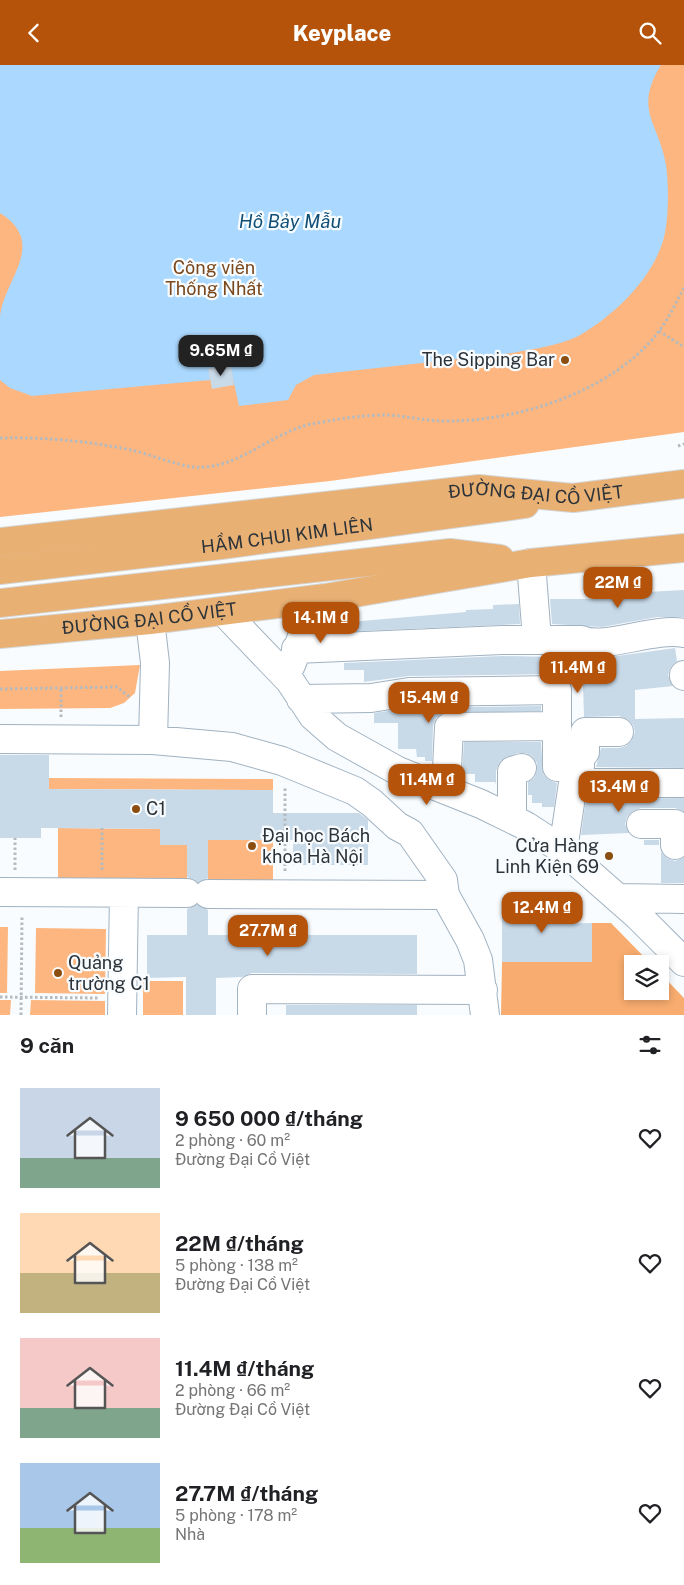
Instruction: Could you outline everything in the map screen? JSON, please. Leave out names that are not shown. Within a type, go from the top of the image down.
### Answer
[{"type":"main road","name":"ĐƯỜNG ĐẠI CỒ VIỆT","points":[[0,541],[478,489],[573,498],[684,484]]},
{"type":"main road","name":"HẦM CHUI KIM LIÊN","points":[[0,570],[221,545],[573,498]]},
{"type":"main road","name":"ĐƯỜNG ĐẠI CỒ VIỆT","points":[[0,634],[223,611],[325,598],[531,563],[684,548]]},
{"type":"main road","name":"HẦM CHUI KIM LIÊN","points":[[0,603],[450,553],[531,563]]},
{"type":"street","points":[[531,563],[535,591],[537,639]]},
{"type":"street","points":[[296,690],[290,667],[309,619],[325,598]]},
{"type":"street","points":[[223,611],[296,690],[313,716],[337,737],[398,771],[512,819],[563,850],[618,898],[684,962]]},
{"type":"street","points":[[150,620],[155,663],[153,728]]},
{"type":"street","points":[[296,649],[537,639],[581,640],[592,643],[652,633],[684,633]]},
{"type":"street","points":[[296,690],[371,698],[409,692],[557,690],[557,767],[574,775],[642,783],[681,783]]},
{"type":"street","points":[[446,791],[450,691]]},
{"type":"street","points":[[449,727],[557,726]]},
{"type":"street","points":[[0,739],[61,739],[153,728],[286,762],[355,791],[372,803],[397,826],[400,840],[433,888],[445,895],[470,940],[478,960],[484,1002],[252,989],[252,1015]]},
{"type":"street","points":[[563,850],[574,775],[580,767],[580,752],[586,752],[585,732],[619,732]]},
{"type":"street","points":[[512,819],[512,771],[522,769]]},
{"type":"street","points":[[642,783],[641,831],[675,823],[675,845]]},
{"type":"street","points":[[11,892],[445,895]]},
{"type":"street","points":[[113,893],[123,1006]]},
{"type":"street","points":[[618,898],[684,899]]},
{"type":"path","points":[[0,438],[96,442],[193,467],[216,465],[242,457],[300,426],[334,419],[387,415],[449,421],[482,419],[556,401],[587,388],[613,373],[659,331],[684,289]]},
{"type":"path","points":[[659,331],[684,347]]},
{"type":"path","points":[[678,446],[684,444]]},
{"type":"path","points":[[0,689],[117,687],[153,728]]},
{"type":"path","points":[[61,688],[61,739]]},
{"type":"path","points":[[285,894],[286,762]]},
{"type":"path","points":[[102,828],[113,893]]},
{"type":"path","points":[[14,867],[15,838]]},
{"type":"path","points":[[11,892],[21,1015]]},
{"type":"path","points":[[0,997],[21,997],[123,1006]]},
{"type":"green space","name":"Hồ Bảy Mẫu","points":[[0,65],[684,65],[684,432],[330,481],[0,517]]},
{"type":"green space","points":[[140,665],[135,693],[124,703],[110,708],[0,709],[0,671]]},
{"type":"green space","points":[[49,778],[273,779],[273,790],[49,789]]},
{"type":"green space","points":[[58,828],[160,829],[160,845],[187,845],[187,879],[58,878]]},
{"type":"green space","points":[[208,840],[273,840],[273,880],[208,880]]},
{"type":"green space","points":[[0,927],[8,927],[7,993],[0,993]]},
{"type":"green space","points":[[36,928],[106,929],[105,994],[35,993]]},
{"type":"green space","points":[[143,981],[183,981],[183,1015],[143,1015]]},
{"type":"green space","points":[[0,1000],[11,1000],[10,1015],[0,1015]]},
{"type":"green space","points":[[31,1000],[105,1001],[105,1015],[30,1015]]},
{"type":"shaded area","points":[[592,923],[611,923],[642,955],[624,955],[624,1000],[669,1000],[669,982],[684,998],[684,1015],[501,1015],[502,962],[591,962]]},
{"type":"water","name":"Hồ Bảy Mẫu","points":[[0,65],[661,65],[653,80],[648,105],[650,116],[663,150],[667,173],[667,214],[663,241],[650,269],[641,282],[607,317],[575,338],[548,346],[512,353],[314,375],[296,385],[288,400],[239,406],[230,365],[209,369],[210,380],[32,396],[10,388],[0,380],[0,317],[3,303],[20,263],[22,250],[21,237],[14,225],[0,213]]},
{"type":"building","points":[[231,365],[234,385],[212,389],[208,369]]},
{"type":"building","points":[[684,590],[684,617],[657,617],[602,627],[552,624],[550,599],[629,599],[628,593]]},
{"type":"building","points":[[519,604],[520,624],[338,632],[338,623],[466,612],[466,610],[493,609],[493,605]]},
{"type":"building","points":[[675,648],[677,661],[671,667],[668,675],[673,686],[635,690],[635,719],[684,718],[684,768],[596,767],[601,748],[619,748],[626,746],[632,740],[635,732],[633,725],[627,719],[619,716],[584,717],[583,684],[571,684],[564,676],[557,674],[409,676],[364,682],[364,670],[344,670],[344,663],[502,656],[603,658]]},
{"type":"building","points":[[541,706],[541,711],[442,713],[436,718],[433,726],[432,761],[425,761],[425,757],[417,757],[416,749],[398,749],[398,723],[374,723],[374,713],[410,708]]},
{"type":"building","points":[[464,742],[541,742],[543,774],[549,780],[557,783],[554,807],[542,807],[542,803],[532,803],[532,795],[528,795],[528,782],[534,778],[537,771],[537,763],[532,756],[526,753],[518,753],[500,761],[496,771],[496,784],[495,782],[475,782],[475,774],[462,774]]},
{"type":"building","name":"C1","points":[[0,755],[49,755],[49,789],[273,790],[273,813],[359,813],[368,820],[368,865],[293,865],[293,840],[208,840],[208,878],[198,883],[187,877],[187,845],[160,845],[160,829],[41,828],[41,838],[0,838]]},
{"type":"building","points":[[684,798],[684,812],[675,808],[641,808],[633,811],[627,817],[625,824],[629,833],[581,835],[586,799]]},
{"type":"building","points":[[644,840],[659,840],[659,845],[644,845]]},
{"type":"building","points":[[661,852],[667,858],[675,861],[684,857],[684,883],[661,883]]},
{"type":"building","points":[[502,898],[551,898],[551,924],[592,923],[592,962],[502,962]]},
{"type":"building","points":[[197,904],[208,910],[208,935],[417,935],[417,974],[252,973],[242,977],[216,978],[216,1015],[186,1015],[186,977],[147,978],[147,935],[187,935],[187,909]]},
{"type":"building","points":[[286,1005],[417,1005],[417,1015],[286,1015]]},
{"type":"place","name":"The Sipping Bar","points":[[565,360]]},
{"type":"place","name":"C1","points":[[136,809]]},
{"type":"place","name":"Đại học Bách khoa Hà Nội","points":[[252,846]]},
{"type":"place","name":"Cửa Hàng Linh Kiện 69","points":[[609,856]]},
{"type":"place","name":"Quảng trường C1","points":[[58,973]]},
{"type":"park label","name":"Công viên Thống Nhất","points":[[214,278]]}]
